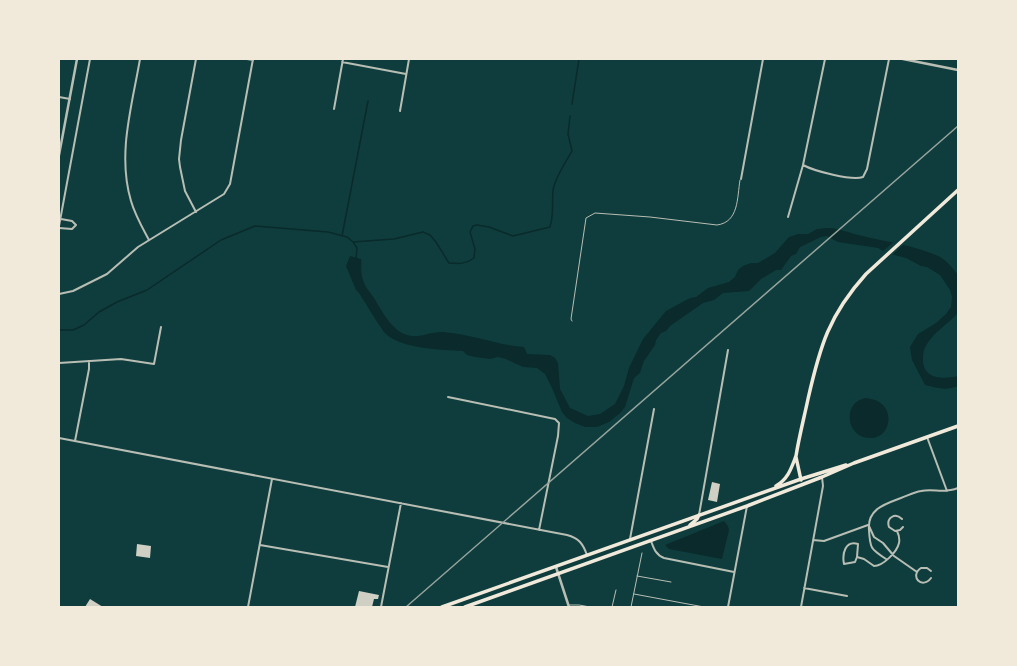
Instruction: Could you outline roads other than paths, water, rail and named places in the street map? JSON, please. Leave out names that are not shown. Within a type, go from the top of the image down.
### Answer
[{"type":"main road","points":[[770,490],[784,481],[796,456],[815,368],[827,332],[840,307],[854,288],[882,258],[958,190]]},
{"type":"main road","points":[[465,607],[747,506],[852,464],[958,426]]},
{"type":"main road","points":[[796,456],[802,485]]},
{"type":"main road","points":[[443,607],[801,479],[840,466],[852,464]]},
{"type":"main road","points":[[687,527],[696,520],[699,515]]},
{"type":"street","points":[[59,155],[77,59]]},
{"type":"street","points":[[61,218],[72,221],[76,225],[72,229],[59,227],[90,59]]},
{"type":"street","points":[[140,59],[126,140],[125,169],[127,186],[133,209],[148,240]]},
{"type":"street","points":[[196,59],[181,140],[179,159],[185,191],[196,212]]},
{"type":"street","points":[[59,294],[73,291],[107,274],[132,251],[148,240],[224,194],[228,189],[253,60],[247,59]]},
{"type":"street","points":[[400,111],[409,59]]},
{"type":"street","points":[[741,179],[763,59]]},
{"type":"street","points":[[788,217],[803,165],[825,59]]},
{"type":"street","points":[[803,165],[811,169],[837,175],[858,179],[863,177],[867,169],[888,59]]},
{"type":"street","points":[[903,59],[958,70]]},
{"type":"street","points":[[334,109],[343,60],[406,74]]},
{"type":"street","points":[[59,97],[70,99]]},
{"type":"street","points":[[59,364],[121,359],[154,364],[161,327]]},
{"type":"street","points":[[699,515],[728,350]]},
{"type":"street","points":[[75,441],[89,369],[89,361]]},
{"type":"street","points":[[448,398],[550,418],[559,423],[558,436],[539,530]]},
{"type":"street","points":[[630,539],[654,410]]},
{"type":"street","points":[[927,437],[947,491]]},
{"type":"street","points":[[59,438],[573,537],[583,544],[587,555]]},
{"type":"street","points":[[801,607],[823,486],[822,477]]},
{"type":"street","points":[[248,607],[272,478]]},
{"type":"street","points":[[886,559],[873,550],[870,545],[868,525],[871,515],[875,510],[882,505],[921,490],[947,491],[958,488]]},
{"type":"street","points":[[382,607],[401,503]]},
{"type":"street","points":[[728,607],[747,506]]},
{"type":"street","points":[[857,557],[864,559],[874,566],[881,565],[897,548],[900,537],[897,531],[889,527],[889,520],[895,516],[902,519]]},
{"type":"street","points":[[813,540],[824,541],[868,525]]},
{"type":"street","points":[[868,525],[874,537],[883,543],[900,561],[917,572]]},
{"type":"street","points":[[897,531],[902,527]]},
{"type":"street","points":[[650,540],[655,551],[659,556],[664,558],[734,572]]},
{"type":"street","points":[[848,544],[858,544],[857,557],[854,562],[844,564],[846,547],[848,544]]},
{"type":"street","points":[[260,545],[388,568]]},
{"type":"street","points":[[556,567],[569,606]]},
{"type":"street","points":[[931,571],[924,567],[919,569],[917,572],[917,578],[920,582],[926,583],[931,578]]},
{"type":"street","points":[[804,588],[847,596]]},
{"type":"lane","points":[[572,321],[571,319],[586,218],[595,213],[650,217],[717,225],[724,224],[730,220],[734,214],[741,179]]},
{"type":"lane","points":[[632,607],[642,554]]},
{"type":"lane","points":[[637,576],[671,582]]},
{"type":"lane","points":[[612,607],[616,590]]},
{"type":"lane","points":[[634,594],[704,607]]},
{"type":"lane","points":[[569,606],[580,605],[590,607]]},
{"type":"water","points":[[828,228],[901,244],[929,253],[946,261],[954,270],[958,275],[958,313],[930,340],[924,350],[923,362],[927,372],[936,377],[947,378],[958,376],[958,386],[945,389],[925,385],[912,360],[910,347],[918,334],[936,323],[951,307],[952,297],[950,290],[940,275],[927,267],[921,266],[906,258],[887,253],[878,248],[838,242],[827,236],[821,237],[800,247],[796,254],[791,256],[781,270],[776,270],[761,279],[749,291],[723,293],[714,300],[703,303],[670,326],[666,331],[661,333],[644,361],[640,373],[634,378],[625,407],[609,422],[597,427],[585,427],[567,418],[562,412],[545,374],[537,368],[523,367],[498,357],[490,359],[467,355],[463,351],[421,348],[391,338],[377,323],[356,290],[346,266],[350,256],[361,259],[362,274],[365,285],[388,320],[402,333],[416,336],[438,332],[453,333],[524,347],[527,354],[550,355],[555,358],[558,363],[560,389],[570,408],[588,416],[600,414],[615,404],[624,386],[629,368],[643,339],[666,311],[690,298],[696,297],[708,288],[729,282],[735,277],[738,270],[743,266],[751,263],[758,263],[775,253],[789,237],[798,234],[808,234],[817,229]]},
{"type":"water","points":[[866,398],[883,405],[887,412],[887,426],[884,432],[879,436],[872,438],[863,437],[857,433],[852,427],[850,420],[850,413],[853,406],[858,401]]},
{"type":"water","points":[[724,521],[729,530],[722,559],[669,549],[665,545]]},
{"type":"waterway","points":[[572,104],[579,59]]},
{"type":"waterway","points":[[342,236],[368,101]]},
{"type":"waterway","points":[[353,242],[394,239],[423,232],[430,235],[436,242],[449,263],[459,263],[474,258],[475,249],[470,232],[473,226],[477,225],[489,227],[513,236],[550,227],[554,185],[572,151],[568,134],[570,116]]},
{"type":"waterway","points":[[59,330],[73,330],[84,325],[99,312],[117,302],[147,290],[221,240],[255,226],[328,232],[347,237],[357,248],[356,259]]},
{"type":"railway","points":[[406,607],[958,126]]}]
